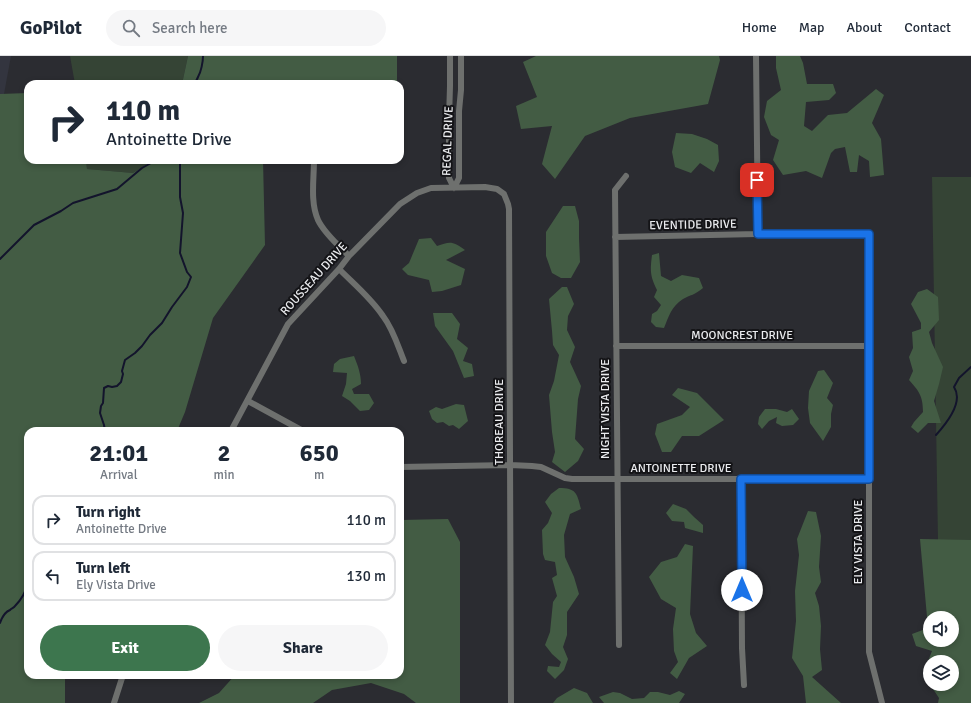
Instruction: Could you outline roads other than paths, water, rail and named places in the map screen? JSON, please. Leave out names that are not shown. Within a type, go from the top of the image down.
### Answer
[{"type":"street","name":"REGAL DRIVE","points":[[450,56],[449,178],[454,188]]},
{"type":"street","name":"REGAL DRIVE","points":[[454,188],[459,178],[461,56]]},
{"type":"street","points":[[756,56],[758,234]]},
{"type":"street","points":[[450,63],[461,63]]},
{"type":"street","points":[[314,164],[314,204],[318,220],[330,236],[349,256]]},
{"type":"street","name":"NIGHT VISTA DRIVE","points":[[619,645],[615,190],[626,176]]},
{"type":"street","name":"THOREAU DRIVE","points":[[454,188],[485,187],[497,189],[504,194],[508,204],[511,703]]},
{"type":"street","name":"ROUSSEAU DRIVE","points":[[233,427],[288,324],[339,269],[349,256],[400,204],[417,193],[431,188],[454,188]]},
{"type":"street","name":"EVENTIDE DRIVE","points":[[615,237],[758,234],[869,234]]},
{"type":"street","name":"ELY VISTA DRIVE","points":[[869,234],[869,652],[882,703]]},
{"type":"street","points":[[339,269],[373,303],[384,317],[404,361]]},
{"type":"street","name":"MOONCREST DRIVE","points":[[616,346],[869,346]]},
{"type":"street","points":[[248,401],[296,427]]},
{"type":"street","name":"ANTOINETTE DRIVE","points":[[404,468],[510,465],[532,466],[541,467],[565,478],[572,479],[869,479]]},
{"type":"street","points":[[741,479],[742,648],[744,685]]},
{"type":"street","points":[[114,703],[122,679]]},
{"type":"waterway","points":[[196,80],[202,67],[203,56]]},
{"type":"waterway","points":[[0,259],[34,225],[73,203],[117,189],[142,168],[149,164]]},
{"type":"waterway","points":[[104,427],[100,413],[103,403],[104,388],[108,386],[117,386],[121,382],[125,360],[135,353],[162,323],[187,287],[191,277],[187,272],[180,253],[183,213],[180,197],[180,164]]},
{"type":"waterway","points":[[936,435],[949,419],[955,406],[957,393],[954,387],[959,378],[971,367]]},
{"type":"waterway","points":[[0,623],[5,613],[14,607],[24,594]]}]
